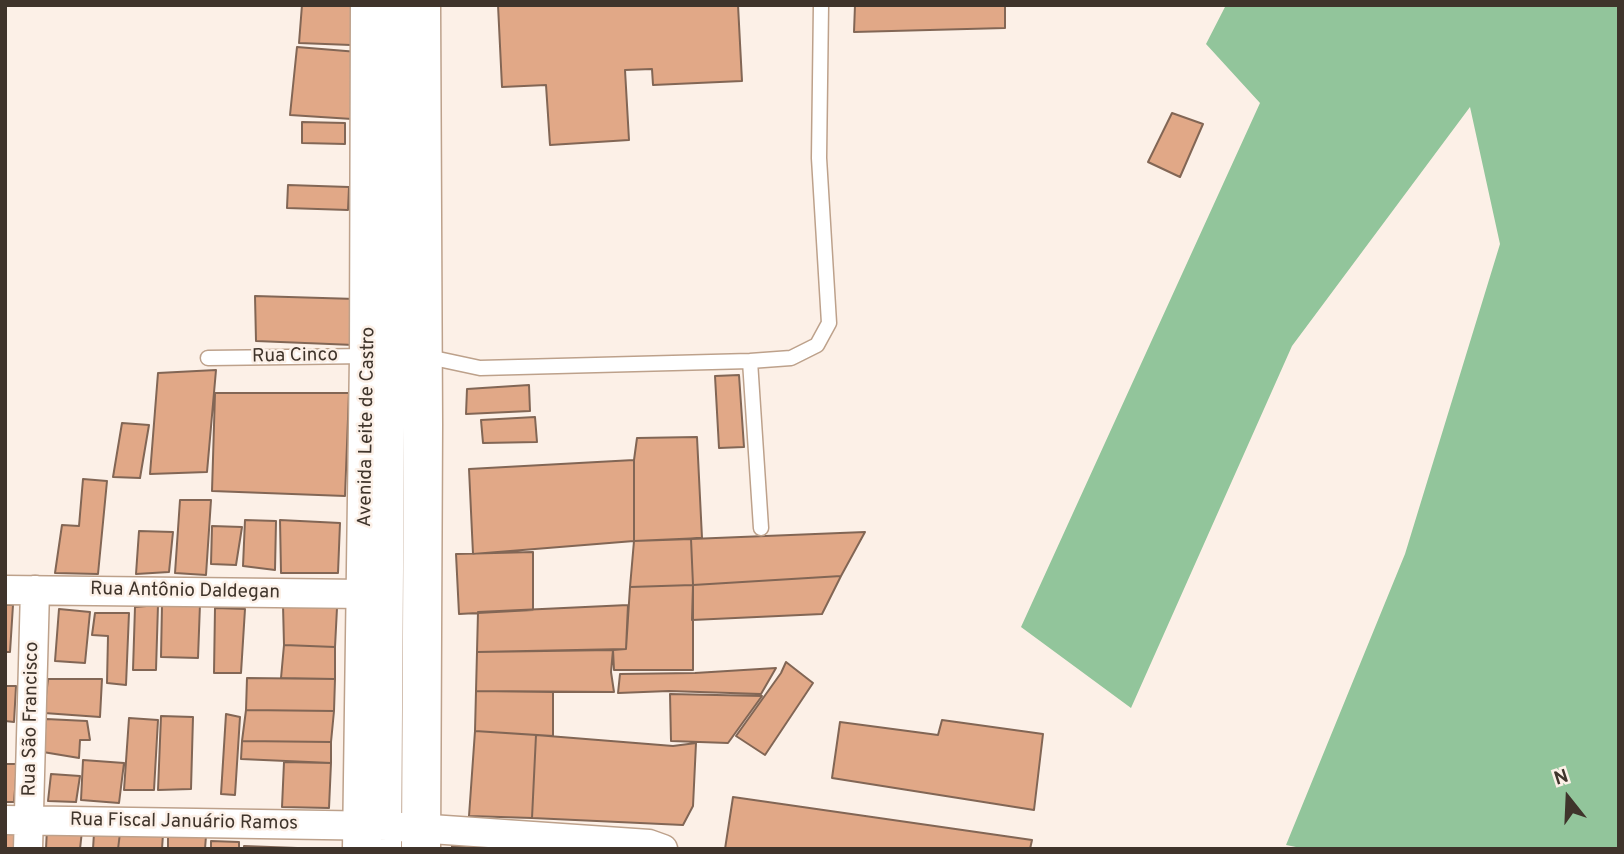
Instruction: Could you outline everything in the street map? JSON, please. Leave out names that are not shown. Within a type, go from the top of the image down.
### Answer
[{"type":"highway","name":"Avenida Leite de Castro","points":[[370,5],[399,356],[365,594],[390,838]]},
{"type":"highway","name":"Avenida Leite de Castro","points":[[390,838],[399,356],[421,5]]},
{"type":"street","points":[[393,5],[399,356]]},
{"type":"street","name":"Rua Antônio Daldegan","points":[[5,590],[365,594]]},
{"type":"street","name":"Rua São Francisco","points":[[28,849],[17,820],[35,590]]},
{"type":"street","name":"Rua Fiscal Januário Ramos","points":[[17,820],[390,838],[649,844],[663,849]]},
{"type":"lane","name":"Rua Cinco","points":[[208,358],[399,356],[480,368],[750,361],[791,358],[817,345],[829,323],[819,158],[821,5]]},
{"type":"lane","points":[[750,361],[761,528]]},
{"type":"green space","points":[[1226,5],[1619,5],[1619,849],[1306,849],[1286,845],[1405,554],[1500,244],[1470,107],[1292,346],[1131,708],[1021,627],[1260,103],[1206,44]]},
{"type":"building","points":[[302,5],[354,5],[351,45],[299,43]]},
{"type":"building","points":[[498,5],[738,5],[742,81],[653,85],[652,69],[625,70],[629,140],[550,145],[546,85],[502,87]]},
{"type":"building","points":[[855,5],[1005,5],[1005,28],[854,32]]},
{"type":"building","points":[[297,47],[358,52],[352,119],[290,115]]},
{"type":"building","points":[[1172,113],[1203,124],[1180,177],[1148,162]]},
{"type":"building","points":[[302,122],[345,123],[345,144],[302,143]]},
{"type":"building","points":[[288,185],[349,187],[348,210],[287,208]]},
{"type":"building","points":[[255,296],[356,299],[354,345],[256,341]]},
{"type":"building","points":[[216,370],[207,472],[150,474],[158,373]]},
{"type":"building","points":[[739,375],[744,447],[719,448],[715,376]]},
{"type":"building","points":[[529,385],[530,411],[466,414],[467,389]]},
{"type":"building","points":[[215,393],[349,393],[345,496],[212,491]]},
{"type":"building","points":[[535,417],[537,442],[483,443],[481,420]]},
{"type":"building","points":[[122,423],[149,425],[140,478],[113,477]]},
{"type":"building","points":[[697,437],[702,538],[634,541],[634,460],[637,438]]},
{"type":"building","points":[[634,460],[634,541],[473,554],[469,469]]},
{"type":"building","points":[[83,479],[107,481],[98,574],[55,573],[62,525],[79,526]]},
{"type":"building","points":[[180,500],[211,500],[206,575],[175,573]]},
{"type":"building","points":[[245,520],[276,521],[275,570],[243,566]]},
{"type":"building","points":[[280,520],[340,523],[338,573],[281,573]]},
{"type":"building","points":[[212,526],[242,527],[236,565],[211,564]]},
{"type":"building","points":[[139,531],[173,532],[169,572],[136,574]]},
{"type":"building","points":[[865,532],[841,576],[693,585],[691,539]]},
{"type":"building","points":[[691,539],[693,585],[630,587],[634,541]]},
{"type":"building","points":[[533,552],[533,610],[459,614],[456,554]]},
{"type":"building","points":[[841,576],[822,614],[692,620],[693,585]]},
{"type":"building","points":[[693,585],[693,670],[614,670],[613,650],[626,649],[630,587]]},
{"type":"building","points":[[200,604],[198,658],[161,657],[162,605]]},
{"type":"building","points":[[5,605],[13,605],[10,652],[5,652]]},
{"type":"building","points":[[158,605],[156,670],[133,670],[135,607]]},
{"type":"building","points":[[283,605],[337,608],[335,647],[284,645]]},
{"type":"building","points":[[628,605],[626,649],[477,652],[478,612]]},
{"type":"building","points":[[215,608],[245,609],[241,673],[214,673]]},
{"type":"building","points":[[59,609],[90,612],[85,663],[55,661]]},
{"type":"building","points":[[95,613],[129,613],[126,685],[107,683],[108,636],[92,635]]},
{"type":"building","points":[[284,645],[335,647],[335,679],[281,678]]},
{"type":"building","points":[[613,650],[611,672],[614,692],[476,691],[477,652]]},
{"type":"building","points":[[786,662],[813,683],[765,755],[736,736]]},
{"type":"building","points":[[776,668],[761,694],[669,691],[618,693],[620,674]]},
{"type":"building","points":[[247,678],[335,679],[334,711],[246,710]]},
{"type":"building","points":[[48,679],[102,679],[100,717],[44,713]]},
{"type":"building","points":[[5,686],[16,686],[14,722],[5,721]]},
{"type":"building","points":[[476,691],[553,692],[553,736],[475,731]]},
{"type":"building","points":[[670,694],[762,696],[728,743],[671,741]]},
{"type":"building","points":[[246,710],[334,711],[331,742],[242,741]]},
{"type":"building","points":[[226,714],[240,717],[235,795],[221,794]]},
{"type":"building","points":[[161,716],[193,717],[191,789],[158,790]]},
{"type":"building","points":[[129,718],[158,720],[154,790],[124,790]]},
{"type":"building","points":[[46,719],[87,721],[90,740],[80,740],[79,758],[43,752]]},
{"type":"building","points":[[942,720],[1043,734],[1034,810],[832,778],[840,722],[938,735]]},
{"type":"building","points":[[475,731],[536,735],[532,818],[469,816]]},
{"type":"building","points":[[536,735],[673,746],[696,743],[693,806],[683,825],[532,818]]},
{"type":"building","points":[[242,741],[331,742],[331,763],[241,759]]},
{"type":"building","points":[[83,760],[124,763],[119,803],[81,800]]},
{"type":"building","points":[[284,762],[331,763],[329,808],[282,807]]},
{"type":"building","points":[[5,764],[17,764],[14,802],[5,802]]},
{"type":"building","points":[[51,774],[80,776],[76,802],[48,801]]},
{"type":"building","points":[[733,797],[1032,840],[1030,849],[725,849]]},
{"type":"building","points":[[47,828],[82,831],[80,849],[46,849]]},
{"type":"building","points":[[5,833],[18,833],[17,849],[5,849]]},
{"type":"building","points":[[94,833],[120,833],[118,849],[93,849]]},
{"type":"building","points":[[120,833],[163,834],[162,849],[118,849]]},
{"type":"building","points":[[168,835],[206,836],[205,849],[168,849]]},
{"type":"building","points":[[211,841],[239,842],[239,849],[211,849]]},
{"type":"building","points":[[244,846],[324,849],[244,849]]},
{"type":"building","points":[[452,846],[515,846],[515,849],[452,849]]}]
